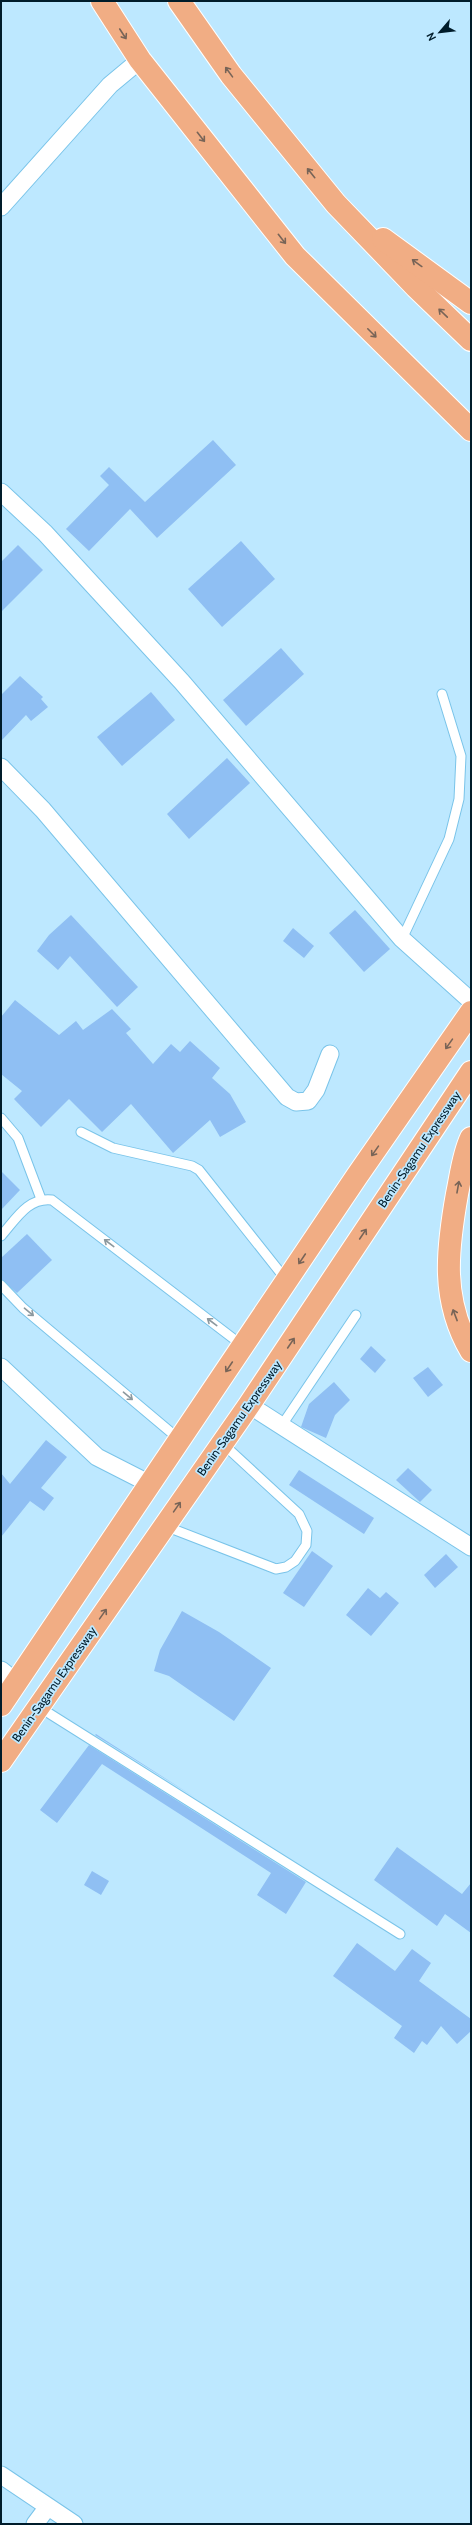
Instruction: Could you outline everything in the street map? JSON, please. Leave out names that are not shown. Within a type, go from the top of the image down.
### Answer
[{"type":"highway","points":[[102,1],[140,60],[295,256],[471,430]]},
{"type":"highway","points":[[179,1],[232,75],[336,204],[416,287],[471,340]]},
{"type":"highway","points":[[336,204],[471,303]]},
{"type":"highway","points":[[390,350],[471,411]]},
{"type":"highway","points":[[1,1705],[9,1676],[150,1484],[471,1012]]},
{"type":"highway","name":"Benin-Sagamu Expressway","points":[[1,1761],[249,1405],[471,1072]]},
{"type":"highway","points":[[471,1138],[465,1150],[451,1227],[447,1276],[453,1312],[471,1351]]},
{"type":"street","points":[[1,206],[110,85],[140,60]]},
{"type":"street","points":[[1,492],[45,533],[182,682],[402,939],[471,1000]]},
{"type":"street","points":[[1,767],[43,810],[287,1097],[296,1102],[308,1101],[316,1090],[330,1054]]},
{"type":"street","points":[[1,1367],[97,1457],[150,1484]]},
{"type":"street","points":[[249,1405],[471,1547]]},
{"type":"street","points":[[1,2475],[47,2508],[74,2524]]},
{"type":"street","points":[[35,2524],[47,2508]]},
{"type":"lane","points":[[402,939],[449,839],[459,799],[462,756],[442,694]]},
{"type":"lane","points":[[1,1118],[18,1138],[41,1199]]},
{"type":"lane","points":[[81,1132],[113,1148],[192,1166],[199,1170],[287,1281]]},
{"type":"lane","points":[[1,1236],[31,1202],[41,1199],[52,1200],[243,1346]]},
{"type":"lane","points":[[1,1285],[24,1308],[180,1440]]},
{"type":"lane","points":[[282,1425],[356,1315]]},
{"type":"lane","points":[[164,1526],[276,1569],[286,1567],[295,1561],[306,1545],[307,1531],[299,1514],[222,1443]]},
{"type":"lane","points":[[39,1706],[400,1934]]},
{"type":"building","points":[[213,440],[236,465],[157,538],[130,509],[89,551],[66,529],[109,485],[100,476],[109,467],[145,502]]},
{"type":"building","points":[[241,541],[275,579],[222,627],[188,589]]},
{"type":"building","points":[[18,545],[43,570],[1,612],[1,562]]},
{"type":"building","points":[[281,648],[304,674],[246,726],[223,700]]},
{"type":"building","points":[[20,676],[43,697],[41,699],[48,707],[31,721],[26,715],[1,741],[1,695]]},
{"type":"building","points":[[151,692],[175,720],[122,766],[97,737]]},
{"type":"building","points":[[227,758],[250,783],[189,839],[167,814]]},
{"type":"building","points":[[355,910],[390,949],[364,972],[329,933]]},
{"type":"building","points":[[71,915],[138,987],[117,1007],[70,956],[58,970],[37,951],[49,935]]},
{"type":"building","points":[[293,928],[314,946],[304,958],[283,941]]},
{"type":"building","points":[[15,1000],[59,1035],[76,1021],[83,1030],[112,1009],[131,1029],[126,1033],[153,1064],[171,1044],[180,1052],[190,1041],[220,1068],[212,1078],[230,1094],[246,1122],[220,1137],[210,1120],[173,1153],[131,1104],[102,1132],[69,1099],[41,1127],[14,1099],[22,1091],[1,1074],[1,1017]]},
{"type":"building","points":[[1,1171],[20,1190],[1,1210]]},
{"type":"building","points":[[27,1234],[52,1260],[17,1293],[1,1279],[1,1258]]},
{"type":"building","points":[[371,1346],[386,1360],[375,1373],[360,1359]]},
{"type":"building","points":[[428,1367],[443,1385],[428,1397],[413,1378]]},
{"type":"building","points":[[334,1382],[350,1400],[335,1415],[326,1438],[301,1427],[309,1404]]},
{"type":"building","points":[[46,1440],[67,1457],[41,1488],[54,1498],[44,1511],[30,1501],[1,1537],[1,1473],[10,1484]]},
{"type":"building","points":[[408,1468],[432,1490],[420,1502],[396,1480]]},
{"type":"building","points":[[299,1470],[374,1518],[364,1534],[289,1485]]},
{"type":"building","points":[[312,1551],[333,1566],[304,1607],[283,1593]]},
{"type":"building","points":[[446,1554],[458,1567],[435,1588],[424,1575]]},
{"type":"building","points":[[368,1588],[380,1598],[386,1592],[399,1603],[371,1636],[346,1615]]},
{"type":"building","points":[[182,1611],[219,1632],[271,1668],[234,1721],[169,1676],[154,1671],[160,1650]]},
{"type":"building","points":[[96,1734],[102,1738],[196,1798],[95,1735]]},
{"type":"building","points":[[89,1745],[306,1882],[286,1914],[257,1895],[271,1873],[102,1764],[57,1823],[40,1810]]},
{"type":"building","points":[[397,1847],[462,1894],[471,1883],[471,1933],[445,1914],[437,1926],[374,1880]]},
{"type":"building","points":[[92,1871],[109,1881],[101,1895],[84,1885]]},
{"type":"building","points":[[357,1943],[395,1971],[412,1949],[431,1963],[419,1981],[471,2019],[471,2031],[457,2044],[441,2026],[427,2045],[422,2041],[414,2053],[394,2038],[402,2026],[333,1976]]}]
